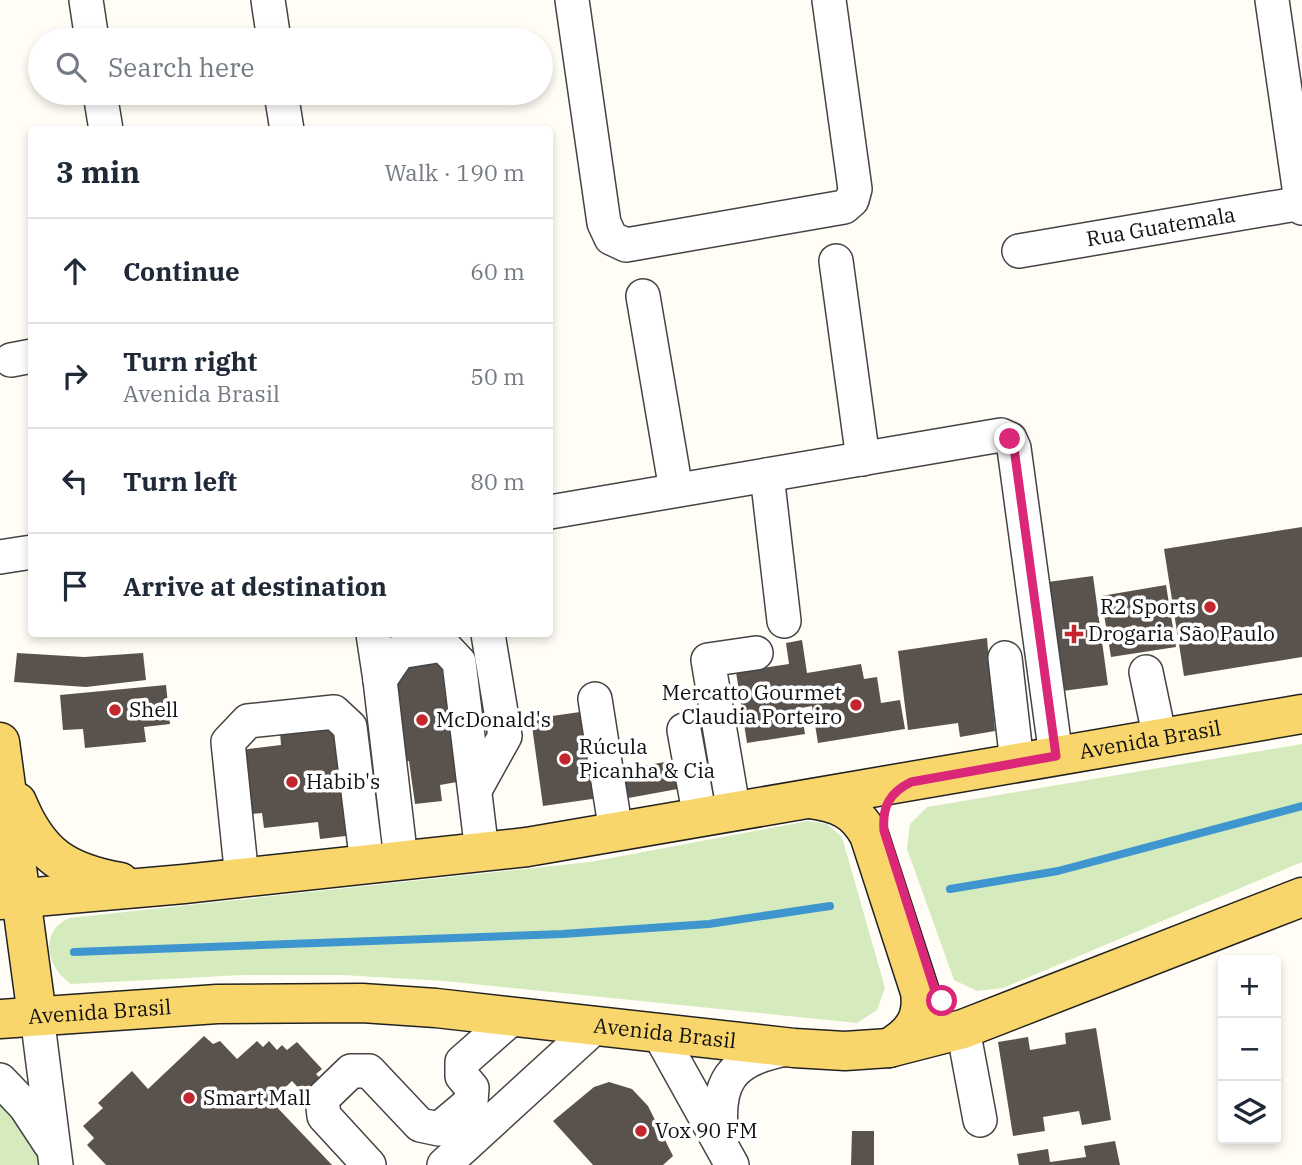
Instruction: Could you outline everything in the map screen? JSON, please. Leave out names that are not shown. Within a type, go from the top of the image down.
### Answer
[{"type":"main road","name":"Avenida Brasil","points":[[11,900],[482,852],[717,816],[808,798],[1302,714]]},
{"type":"main road","points":[[1,766],[31,834],[54,858],[69,867],[104,879],[184,884]]},
{"type":"main road","points":[[1,766],[18,1017]]},
{"type":"main road","points":[[911,782],[895,789],[888,801],[883,815],[884,831],[934,988],[942,1001],[979,1024]]},
{"type":"main road","points":[[808,798],[848,808],[861,820],[869,835],[908,953],[920,992],[920,1016],[905,1039],[889,1048]]},
{"type":"main road","name":"Avenida Brasil","points":[[18,1017],[217,1004],[307,1003],[436,1008],[794,1048],[845,1051],[889,1048],[979,1024],[1302,897]]},
{"type":"street","points":[[86,0],[90,28]]},
{"type":"street","points":[[268,0],[272,28]]},
{"type":"street","points":[[572,0],[604,223],[611,237],[626,245],[844,207],[852,200],[855,189],[829,0]]},
{"type":"street","points":[[1272,0],[1302,205]]},
{"type":"street","points":[[102,105],[105,126]]},
{"type":"street","points":[[283,105],[286,126]]},
{"type":"street","name":"Rua Guatemala","points":[[1019,251],[1302,205]]},
{"type":"street","points":[[836,261],[863,458]]},
{"type":"street","points":[[643,296],[676,490]]},
{"type":"street","points":[[553,511],[1001,435],[1010,439],[1014,448],[1056,756]]},
{"type":"street","points":[[767,475],[785,621]]},
{"type":"street","points":[[0,557],[28,553]]},
{"type":"street","points":[[373,637],[380,680],[384,862]]},
{"type":"street","points":[[475,790],[505,736],[488,637]]},
{"type":"street","points":[[380,680],[399,652],[443,645],[459,662],[482,852]]},
{"type":"street","points":[[717,816],[708,660],[756,653]]},
{"type":"street","points":[[1005,658],[1017,763]]},
{"type":"street","points":[[1146,673],[1160,739]]},
{"type":"street","points":[[595,699],[616,832]]},
{"type":"street","points":[[242,878],[228,743],[248,721],[334,712],[350,727],[384,862]]},
{"type":"street","points":[[684,730],[717,816]]},
{"type":"street","points":[[18,1017],[55,1159]]},
{"type":"street","points":[[369,1165],[324,1116],[321,1099],[351,1071],[369,1071],[420,1125],[439,1129],[471,1101],[472,1088],[462,1076],[462,1062],[512,1018]]},
{"type":"street","points":[[979,1024],[980,1120]]},
{"type":"street","points":[[444,1165],[596,1026]]},
{"type":"street","points":[[658,1032],[727,1153]]},
{"type":"street","points":[[727,1153],[720,1098],[736,1068],[765,1053],[794,1048]]},
{"type":"street","points":[[0,1080],[25,1106],[55,1159]]},
{"type":"green space","points":[[1302,744],[1302,862],[1003,988],[977,991],[954,980],[907,849],[910,824],[927,807]]},
{"type":"green space","points":[[808,821],[827,824],[842,837],[885,988],[877,1010],[857,1023],[444,981],[342,975],[243,975],[71,984],[56,969],[49,950],[53,932],[69,918],[590,862]]},
{"type":"green space","points":[[0,1092],[38,1150],[40,1165],[0,1165]]},
{"type":"building","points":[[1302,527],[1302,657],[1184,676],[1164,549]]},
{"type":"building","name":"Drogaria São Paulo","points":[[1093,576],[1108,685],[1055,692],[1040,583]]},
{"type":"building","points":[[1166,585],[1176,647],[1111,657],[1101,596]]},
{"type":"building","points":[[987,638],[995,731],[960,737],[958,723],[908,730],[898,651]]},
{"type":"building","points":[[802,640],[807,673],[861,664],[864,679],[877,677],[881,703],[900,700],[905,729],[818,743],[812,706],[801,708],[805,734],[747,743],[736,672],[789,664],[786,643]]},
{"type":"building","points":[[17,653],[84,657],[143,653],[146,680],[86,687],[14,682]]},
{"type":"building","name":"McDonald's","points":[[440,654],[457,782],[440,785],[442,801],[415,804],[409,761],[401,762],[390,678],[403,676],[401,659]]},
{"type":"building","name":"Shell","points":[[166,685],[170,724],[144,727],[146,742],[85,748],[83,729],[63,730],[60,695]]},
{"type":"building","name":"Rúcula Picanha & Cia","points":[[587,711],[599,798],[543,806],[531,719]]},
{"type":"building","name":"Habib's","points":[[342,725],[354,835],[320,839],[318,822],[264,828],[262,813],[238,815],[231,751],[281,745],[280,732]]},
{"type":"building","points":[[677,760],[683,788],[623,799],[618,770]]},
{"type":"building","points":[[1096,1028],[1111,1120],[1082,1125],[1079,1111],[1043,1117],[1045,1131],[1013,1136],[998,1042],[1028,1037],[1030,1050],[1066,1044],[1065,1033]]},
{"type":"building","name":"Smart Mall","points":[[204,1036],[213,1044],[220,1041],[237,1059],[257,1041],[263,1047],[269,1041],[277,1050],[282,1045],[287,1050],[297,1042],[322,1069],[316,1074],[322,1080],[305,1095],[292,1081],[271,1101],[332,1165],[106,1165],[87,1145],[94,1138],[83,1126],[103,1108],[98,1103],[132,1071],[148,1089]]},
{"type":"building","points":[[609,1082],[632,1089],[648,1106],[673,1156],[663,1165],[593,1165],[553,1121],[594,1087]]},
{"type":"building","points":[[852,1131],[874,1131],[874,1165],[851,1165]]},
{"type":"building","points":[[1115,1141],[1120,1165],[1019,1165],[1017,1154],[1048,1149],[1050,1162],[1086,1157],[1084,1146]]},
{"type":"waterway","points":[[950,889],[1058,871],[1302,806]]},
{"type":"waterway","points":[[74,952],[562,934],[709,924],[830,906]]},
{"type":"place","name":"R2 Sports","points":[[1210,607]]},
{"type":"place","name":"Drogaria São Paulo","points":[[1074,634]]},
{"type":"place","name":"Mercatto Gourmet Claudia Porteiro","points":[[856,705]]},
{"type":"place","name":"Shell","points":[[115,710]]},
{"type":"place","name":"McDonald's","points":[[422,720]]},
{"type":"place","name":"Rúcula Picanha & Cia","points":[[565,759]]},
{"type":"place","name":"Habib's","points":[[292,782]]},
{"type":"place","name":"Smart Mall","points":[[189,1098]]},
{"type":"place","name":"Vox 90 FM","points":[[641,1131]]},
{"type":"route","points":[[942,1001],[934,988],[884,831],[883,815],[888,801],[895,789],[911,782],[1056,756],[1014,448],[1010,439]]}]
